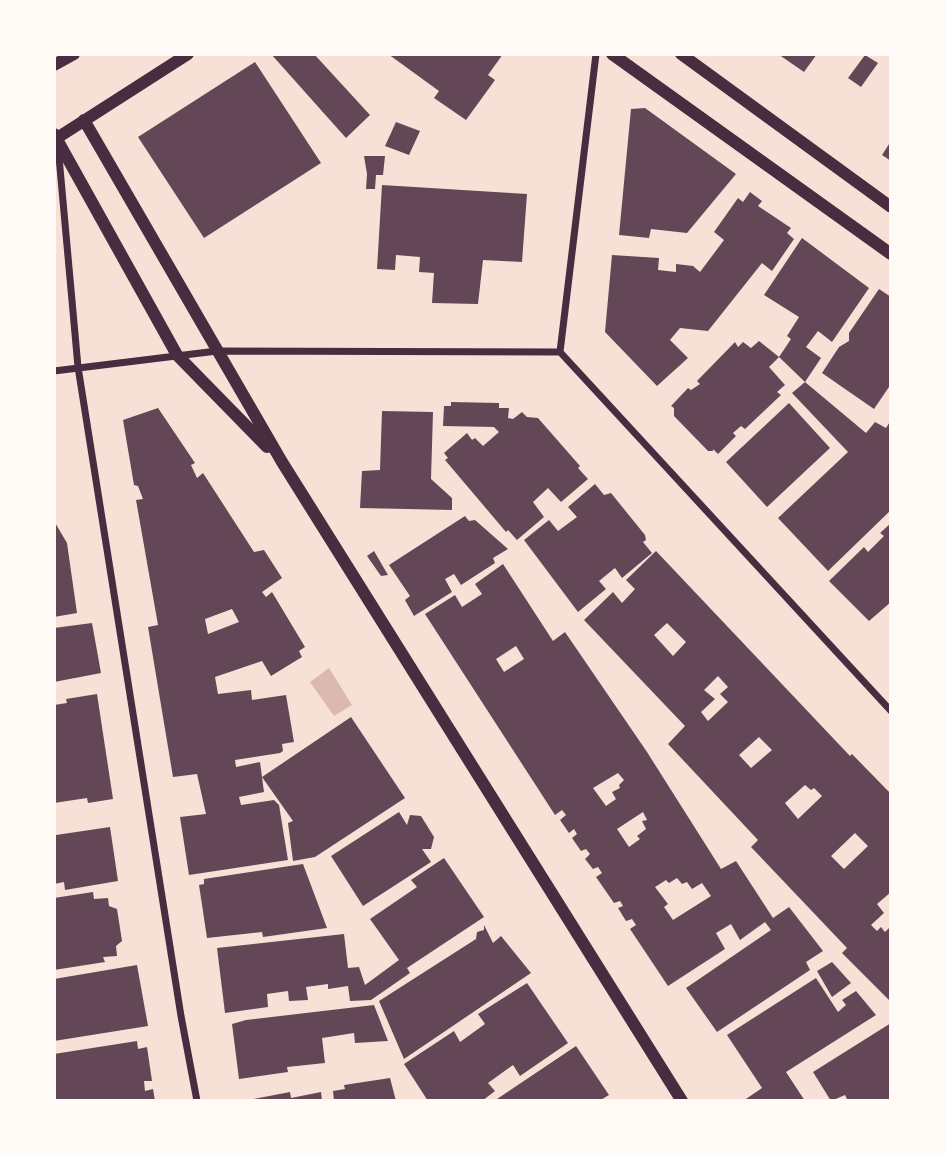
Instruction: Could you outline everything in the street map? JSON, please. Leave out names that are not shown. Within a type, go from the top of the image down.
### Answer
[{"type":"street","points":[[54,65],[74,54]]},
{"type":"street","points":[[56,136],[188,54]]},
{"type":"street","points":[[559,352],[597,54]]},
{"type":"street","points":[[612,54],[891,254]]},
{"type":"street","points":[[681,54],[891,207]]},
{"type":"street","points":[[84,120],[282,462],[682,1101]]},
{"type":"street","points":[[56,136],[177,355],[282,462]]},
{"type":"street","points":[[56,136],[78,367],[181,1016],[197,1101]]},
{"type":"street","points":[[54,371],[217,351],[559,352],[891,711]]},
{"type":"shaded area","points":[[329,668],[352,705],[334,716],[310,682]]},
{"type":"building","points":[[271,54],[314,54],[370,115],[346,138]]},
{"type":"building","points":[[388,54],[503,54],[488,75],[495,80],[466,120],[434,98],[439,91]]},
{"type":"building","points":[[778,54],[817,54],[804,72]]},
{"type":"building","points":[[865,55],[878,63],[861,87],[848,78]]},
{"type":"building","points":[[255,62],[321,163],[204,238],[138,137]]},
{"type":"building","points":[[645,108],[736,174],[687,233],[651,229],[649,238],[619,235],[631,109]]},
{"type":"building","points":[[396,122],[420,131],[409,155],[385,146]]},
{"type":"building","points":[[891,141],[891,161],[882,155]]},
{"type":"building","points":[[364,156],[385,156],[383,175],[376,175],[375,189],[366,189]]},
{"type":"building","points":[[382,185],[527,194],[522,262],[483,260],[478,304],[432,303],[434,273],[419,272],[420,257],[396,255],[395,270],[377,269]]},
{"type":"building","points":[[750,192],[762,201],[758,206],[791,228],[787,233],[794,239],[772,271],[762,263],[708,331],[680,328],[670,340],[688,358],[657,386],[605,332],[612,255],[659,258],[658,270],[676,272],[676,264],[693,266],[700,272],[724,240],[714,232],[738,198],[743,202]]},
{"type":"building","points":[[802,238],[869,288],[832,342],[818,331],[806,347],[821,358],[805,382],[779,357],[791,339],[787,336],[799,317],[764,295]]},
{"type":"building","points":[[879,289],[891,297],[891,384],[874,409],[822,373],[839,347],[849,341],[849,333]]},
{"type":"building","points":[[759,341],[779,357],[769,367],[785,385],[777,392],[781,395],[745,429],[741,426],[733,433],[736,436],[718,454],[713,449],[708,451],[674,416],[674,408],[671,406],[688,388],[691,390],[700,384],[697,381],[735,342],[738,347],[743,342],[751,348]]},
{"type":"building","points":[[805,382],[866,433],[875,422],[886,428],[891,420],[891,510],[828,571],[778,518],[848,452],[792,393]]},
{"type":"building","points":[[451,402],[499,403],[499,408],[509,408],[508,418],[513,419],[522,412],[527,417],[538,418],[588,479],[561,502],[548,488],[533,502],[544,517],[517,540],[508,530],[506,532],[445,460],[448,458],[444,453],[467,433],[472,440],[475,438],[483,446],[499,432],[494,427],[443,426],[444,406],[451,406]]},
{"type":"building","points":[[789,403],[830,448],[767,507],[726,462]]},
{"type":"building","points":[[158,408],[195,463],[191,465],[197,478],[203,473],[254,552],[264,550],[282,578],[262,592],[266,597],[272,592],[305,647],[299,651],[302,657],[271,676],[262,661],[215,677],[218,694],[251,690],[252,700],[286,695],[294,742],[282,744],[283,751],[280,753],[235,760],[236,767],[260,762],[264,792],[239,797],[241,805],[274,800],[279,805],[288,860],[189,875],[180,817],[206,814],[197,774],[173,777],[148,627],[158,625],[136,500],[143,499],[138,486],[134,485],[123,420]],"holes":[[[232,609],[239,622],[208,634],[205,619]]]},
{"type":"building","points":[[382,411],[433,412],[431,479],[452,498],[452,510],[360,508],[362,471],[380,470]]},
{"type":"building","points":[[595,484],[604,495],[611,493],[645,535],[646,540],[643,542],[652,553],[622,578],[615,568],[599,581],[606,589],[578,612],[524,540],[549,520],[558,531],[577,517],[568,507]]},
{"type":"building","points":[[465,516],[469,521],[475,520],[508,549],[493,558],[495,563],[461,585],[454,574],[445,579],[452,592],[414,616],[405,600],[410,596],[389,565]]},
{"type":"building","points":[[54,521],[67,543],[77,613],[54,617]]},
{"type":"building","points":[[891,523],[891,602],[869,621],[829,581],[864,547],[868,552],[884,536],[880,533]]},
{"type":"building","points":[[374,551],[388,575],[381,576],[367,556]]},
{"type":"building","points":[[656,551],[850,756],[852,754],[891,794],[891,892],[877,904],[884,913],[871,925],[877,931],[881,927],[885,932],[891,926],[891,1002],[842,953],[847,948],[751,847],[758,840],[668,744],[685,726],[584,620],[613,592],[622,603],[635,589],[626,580]],"holes":[[[667,623],[686,642],[673,656],[654,635]],[[718,676],[728,687],[720,694],[728,702],[708,721],[701,712],[715,699],[704,690]],[[759,737],[772,750],[751,768],[739,755]],[[805,785],[811,790],[814,788],[822,796],[798,819],[785,803]],[[855,833],[868,846],[844,869],[831,856]]]},
{"type":"building","points":[[503,564],[553,641],[565,632],[647,752],[721,869],[736,861],[773,918],[789,907],[823,951],[806,962],[810,970],[717,1032],[686,988],[771,930],[765,922],[740,940],[731,924],[716,933],[725,949],[668,986],[630,929],[636,925],[632,919],[626,921],[618,908],[623,906],[620,901],[614,903],[596,877],[602,873],[598,867],[593,869],[585,859],[590,854],[586,849],[581,851],[572,838],[577,834],[574,829],[569,833],[560,820],[566,815],[562,810],[555,815],[425,614],[455,595],[462,607],[482,594],[475,584]],"holes":[[[516,646],[524,659],[504,672],[496,659]],[[618,773],[624,780],[619,785],[620,788],[612,792],[616,799],[606,806],[593,788]],[[643,812],[647,820],[642,821],[646,829],[637,836],[640,839],[629,847],[617,829]],[[677,878],[682,884],[687,882],[692,889],[702,883],[711,896],[673,920],[664,907],[668,904],[655,887],[666,880],[669,883]]]},
{"type":"building","points":[[92,623],[101,673],[54,682],[54,628]]},
{"type":"building","points":[[97,694],[113,799],[88,803],[87,798],[54,803],[54,705],[67,703],[66,699]]},
{"type":"building","points":[[351,717],[405,798],[315,857],[293,861],[288,823],[293,821],[262,777]]},
{"type":"building","points":[[399,812],[407,825],[410,815],[421,816],[434,837],[431,849],[422,849],[431,862],[363,906],[331,856]]},
{"type":"building","points":[[110,827],[118,881],[65,890],[64,882],[54,884],[56,835]]},
{"type":"building","points":[[444,858],[484,917],[407,968],[410,973],[371,1000],[350,1001],[348,986],[328,989],[328,984],[306,987],[308,1000],[289,1001],[288,991],[267,994],[268,1007],[225,1013],[217,948],[344,934],[348,968],[359,967],[365,985],[399,960],[370,919],[417,887],[411,880]]},
{"type":"building","points":[[303,864],[327,928],[263,937],[262,932],[207,938],[199,885],[204,884],[204,879]]},
{"type":"building","points":[[93,892],[94,899],[108,898],[109,906],[117,909],[122,941],[116,946],[117,956],[103,957],[105,962],[54,970],[54,898]]},
{"type":"building","points":[[484,925],[493,943],[501,936],[531,973],[404,1059],[379,1001],[476,939],[477,932],[484,930]]},
{"type":"building","points":[[832,962],[851,983],[832,997],[817,971]]},
{"type":"building","points":[[137,965],[148,1026],[54,1041],[54,979]]},
{"type":"building","points":[[816,978],[838,1012],[846,1005],[842,1000],[856,991],[876,1015],[786,1072],[805,1101],[743,1101],[762,1088],[727,1035]]},
{"type":"building","points":[[527,983],[568,1043],[520,1076],[513,1065],[488,1083],[495,1091],[482,1101],[428,1101],[404,1064],[454,1031],[460,1042],[485,1024],[478,1014]]},
{"type":"building","points":[[374,1005],[388,1041],[355,1043],[354,1033],[322,1038],[325,1063],[287,1067],[288,1072],[239,1079],[232,1024],[246,1020]]},
{"type":"building","points":[[891,1023],[891,1101],[848,1101],[845,1095],[831,1101],[813,1072]]},
{"type":"building","points":[[137,1041],[138,1049],[147,1047],[152,1081],[144,1081],[145,1091],[153,1089],[155,1101],[54,1101],[54,1054]]},
{"type":"building","points":[[576,1046],[609,1095],[599,1101],[494,1101]]},
{"type":"building","points":[[390,1078],[396,1101],[334,1101],[333,1091],[345,1089],[344,1085]]},
{"type":"building","points":[[290,1092],[291,1098],[321,1092],[322,1101],[243,1101]]}]
